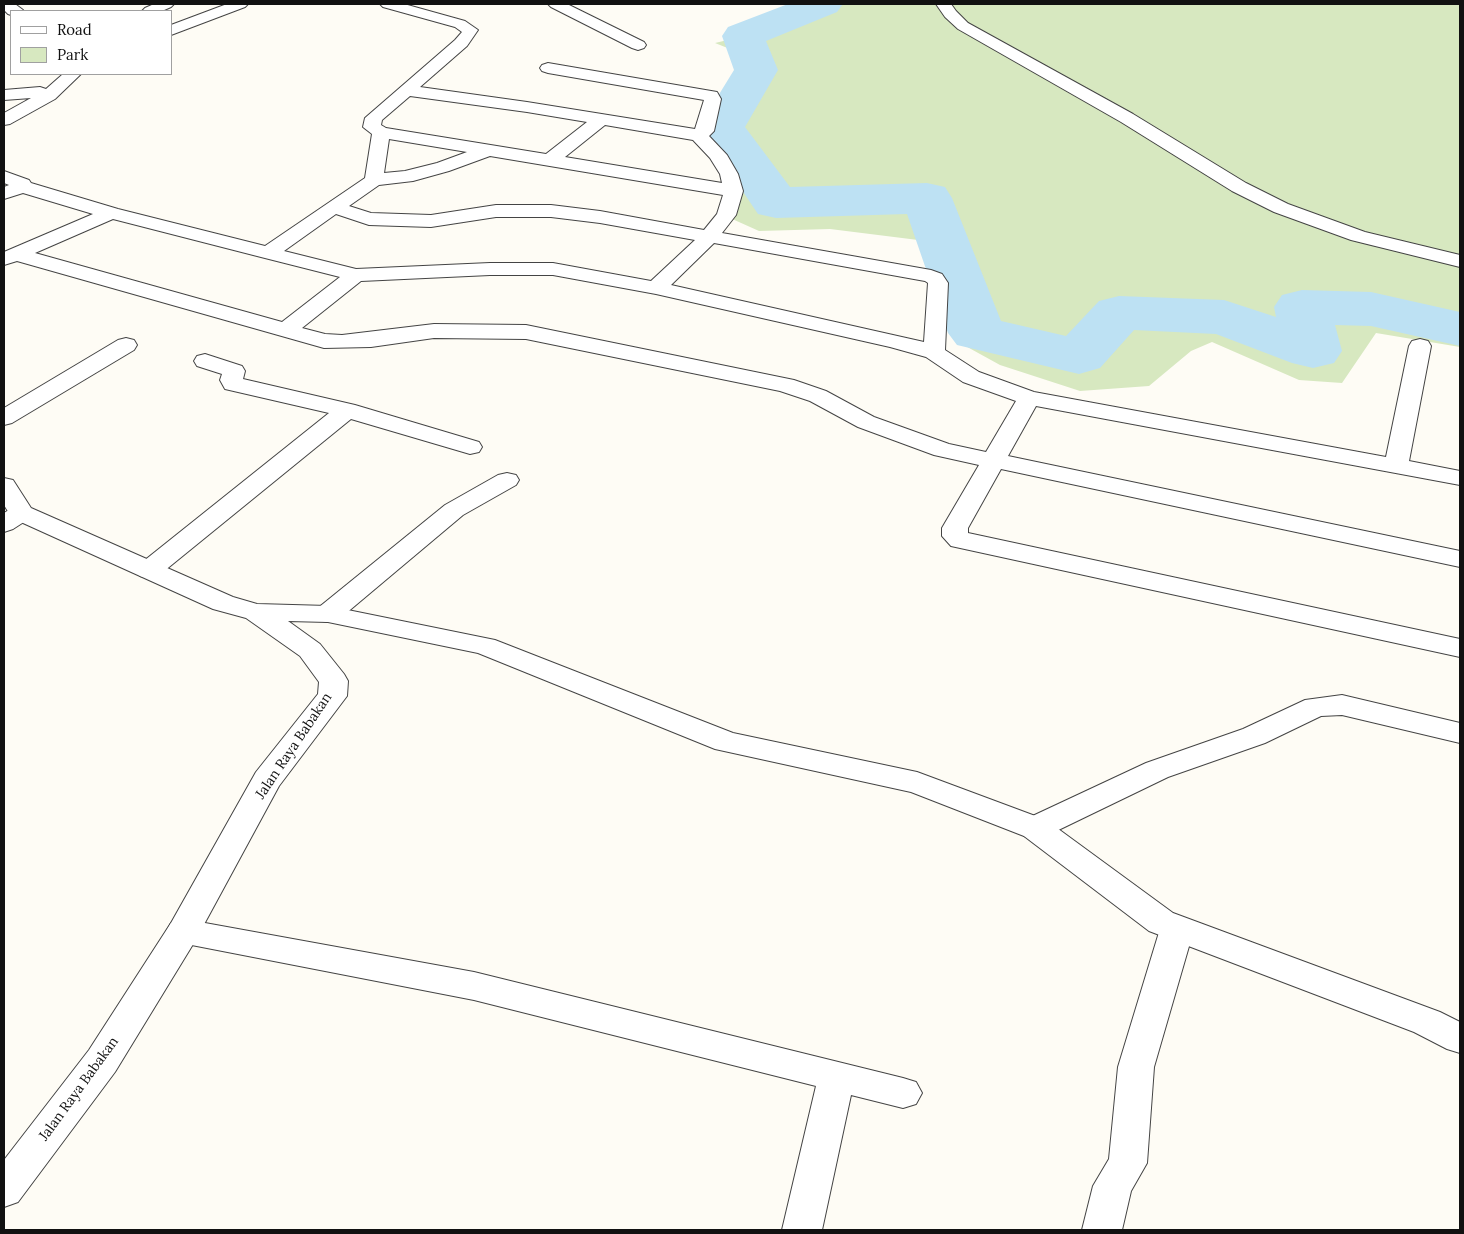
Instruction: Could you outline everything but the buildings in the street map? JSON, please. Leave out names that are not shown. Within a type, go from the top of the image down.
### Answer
[{"type":"street","points":[[4,4],[15,10]]},
{"type":"street","points":[[152,10],[166,4]]},
{"type":"street","points":[[172,30],[240,4]]},
{"type":"street","points":[[388,4],[460,24],[470,30],[470,34],[374,118],[372,127],[381,132],[734,191]]},
{"type":"street","points":[[556,4],[638,45]]},
{"type":"street","points":[[944,4],[950,14],[963,26],[1127,118],[1239,187],[1281,208],[1358,236],[1460,261]]},
{"type":"street","points":[[548,68],[711,96],[713,99],[705,130],[698,135]]},
{"type":"street","points":[[4,120],[49,95],[72,75]]},
{"type":"street","points":[[406,90],[528,107],[600,121],[698,135],[718,155],[729,174],[734,191],[726,215],[708,238],[656,288]]},
{"type":"street","points":[[4,95],[40,92],[49,95]]},
{"type":"street","points":[[550,160],[600,121]]},
{"type":"street","points":[[374,180],[381,132]]},
{"type":"street","points":[[268,253],[374,180],[415,174],[443,167],[488,150]]},
{"type":"street","points":[[4,177],[22,184],[23,187],[111,213],[356,275],[490,269],[553,269],[656,288],[894,341],[934,352],[972,378],[1029,398],[1460,478]]},
{"type":"street","points":[[4,193],[23,187]]},
{"type":"street","points":[[334,207],[369,218],[431,221],[496,211],[551,211],[600,217],[935,278],[938,284],[934,352]]},
{"type":"street","points":[[10,257],[111,213]]},
{"type":"street","points":[[10,257],[324,341],[342,342],[434,331],[526,332],[786,384],[818,396],[866,422],[943,450],[1460,559]]},
{"type":"street","points":[[284,331],[356,275]]},
{"type":"street","points":[[4,418],[126,345]]},
{"type":"street","points":[[1396,465],[1420,346]]},
{"type":"street","points":[[205,362],[234,371],[231,380],[233,384],[347,410],[470,447]]},
{"type":"street","points":[[1029,398],[955,528],[956,536],[960,540],[1460,648]]},
{"type":"street","points":[[149,570],[347,410]]},
{"type":"street","points":[[328,614],[454,510],[507,480]]},
{"type":"street","name":"Jalan Raya Babakan","points":[[4,485],[13,518],[149,570],[223,604],[256,612],[310,650],[334,681],[332,696],[267,780],[183,932],[102,1061],[4,1190]]},
{"type":"street","points":[[256,612],[328,614],[485,646],[726,742],[917,783],[1035,828],[1161,922],[1427,1022],[1460,1039]]},
{"type":"street","points":[[1035,828],[1157,770],[1254,736],[1290,721],[1315,707],[1342,705],[1460,733]]},
{"type":"street","points":[[1102,1230],[1112,1186],[1128,1163],[1136,1067],[1178,928]]},
{"type":"street","points":[[183,932],[474,986],[903,1093]]},
{"type":"street","points":[[802,1230],[837,1076]]},
{"type":"green space","points":[[832,4],[1460,4],[1460,347],[1376,333],[1342,383],[1299,380],[1212,342],[1191,351],[1149,386],[1080,391],[1000,365],[960,343],[942,243],[830,229],[759,231],[730,218],[743,176],[712,136],[701,117],[737,79],[735,51],[715,43],[803,22]]},
{"type":"waterway","points":[[823,4],[743,36],[756,70],[722,127],[776,203],[927,198],[977,333],[1079,356],[1119,313],[1224,317],[1313,351],[1302,307],[1371,309],[1460,329]]}]
